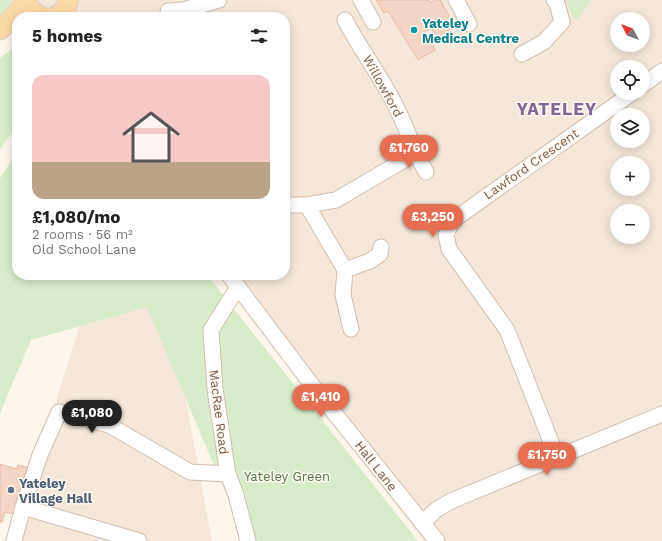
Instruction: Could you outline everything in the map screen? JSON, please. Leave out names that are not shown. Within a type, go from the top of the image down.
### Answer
[{"type":"main road","points":[[26,0],[29,8],[33,12]]},
{"type":"main road","points":[[17,12],[26,0]]},
{"type":"main road","points":[[0,30],[12,18]]},
{"type":"main road","points":[[0,41],[12,35]]},
{"type":"street","points":[[167,9],[183,10],[219,0]]},
{"type":"street","points":[[361,0],[373,22]]},
{"type":"street","points":[[456,0],[469,24]]},
{"type":"street","points":[[522,54],[544,42],[562,22],[557,4],[554,0]]},
{"type":"street","name":"Willowford","points":[[345,20],[352,34],[363,49],[392,97],[416,153],[426,172]]},
{"type":"street","points":[[650,80],[662,71]]},
{"type":"street","name":"Lawford Crescent","points":[[557,457],[507,330],[449,249],[446,235],[452,221],[622,100]]},
{"type":"street","points":[[290,204],[307,205],[336,200],[416,153]]},
{"type":"street","points":[[307,205],[345,270],[343,295],[351,329]]},
{"type":"street","points":[[345,270],[370,261],[380,254],[381,247]]},
{"type":"street","name":"MacRae Road","points":[[234,281],[211,330],[215,389],[228,474],[236,495],[248,541]]},
{"type":"street","name":"Hall Lane","points":[[234,281],[315,389],[437,541]]},
{"type":"street","points":[[14,541],[23,507],[40,455],[59,412],[109,425],[190,472],[228,474]]},
{"type":"street","points":[[422,523],[436,510],[451,500],[662,414]]},
{"type":"street","points":[[23,507],[139,541]]},
{"type":"shaded area","points":[[0,0],[662,0],[662,541],[424,541],[222,280],[290,280],[290,12],[12,12],[12,19],[0,24]]},
{"type":"shaded area","points":[[166,292],[212,541],[12,541],[83,315]]},
{"type":"green space","points":[[0,0],[11,0],[10,5],[0,19]]},
{"type":"green space","points":[[566,0],[592,0],[578,18],[573,18]]},
{"type":"green space","points":[[12,49],[12,133],[0,149],[0,58]]},
{"type":"green space","name":"Yateley Green","points":[[12,160],[12,280],[211,280],[418,541],[246,541],[147,307],[31,340],[0,413],[0,178]]},
{"type":"building","name":"Yateley Medical Centre","points":[[376,0],[429,0],[431,3],[435,0],[440,0],[455,26],[437,37],[431,28],[424,32],[435,50],[418,60],[388,11],[384,13]]},
{"type":"building","name":"Yateley Village Hall","points":[[0,464],[17,469],[18,465],[29,468],[16,515],[5,512],[2,522],[0,522]]},
{"type":"place","name":"Yateley Medical Centre","points":[[414,30]]},
{"type":"place","name":"Yateley Village Hall","points":[[11,490]]},
{"type":"district","name":"YATELEY","points":[[557,109]]}]
